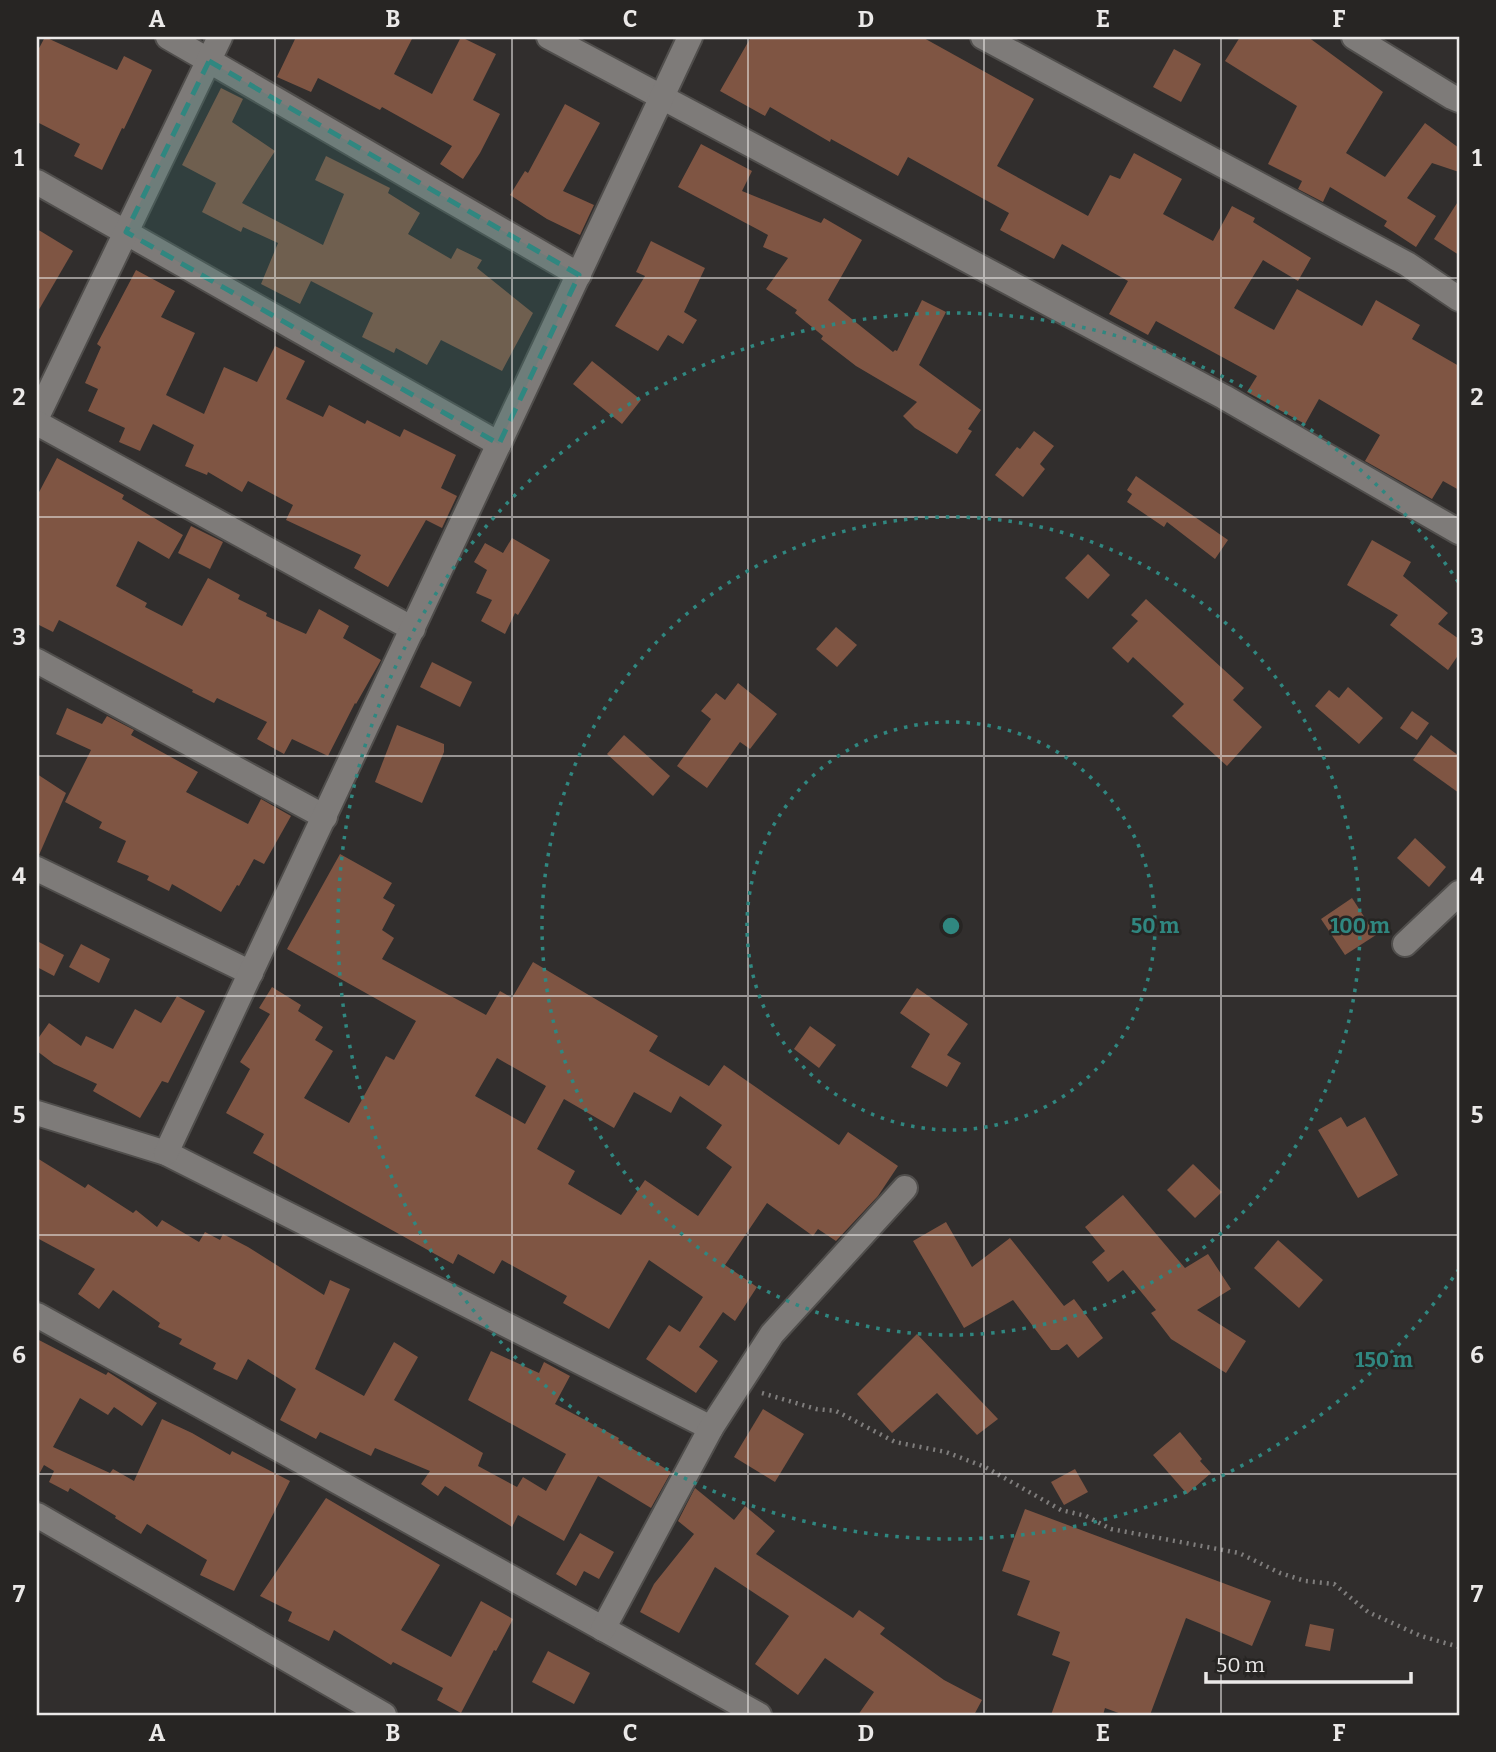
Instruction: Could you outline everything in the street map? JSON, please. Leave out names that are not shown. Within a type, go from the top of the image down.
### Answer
[{"type":"street","points":[[168,37],[579,275]]},
{"type":"street","points":[[37,418],[220,37]]},
{"type":"street","points":[[549,37],[1224,397],[1459,532]]},
{"type":"street","points":[[166,1153],[690,37]]},
{"type":"street","points":[[983,37],[1407,264],[1459,299]]},
{"type":"street","points":[[1354,37],[1459,100]]},
{"type":"street","points":[[37,182],[499,444]]},
{"type":"street","points":[[37,424],[413,629]]},
{"type":"street","points":[[37,661],[325,817]]},
{"type":"street","points":[[37,869],[251,972]]},
{"type":"street","points":[[1405,943],[1459,892]]},
{"type":"street","points":[[37,1112],[166,1153],[711,1428]]},
{"type":"street","points":[[603,1629],[711,1428],[772,1334],[905,1188]]},
{"type":"street","points":[[37,1315],[759,1715]]},
{"type":"street","points":[[37,1515],[384,1715]]},
{"type":"path","points":[[738,1387],[816,1409],[836,1411],[895,1442],[946,1452],[985,1467],[1061,1510],[1086,1516],[1111,1528],[1239,1553],[1280,1573],[1305,1581],[1334,1584],[1368,1612],[1421,1636],[1459,1647]]},
{"type":"highlighted area","points":[[209,61],[579,275],[499,444],[126,232]]},
{"type":"building","points":[[45,37],[117,70],[124,56],[152,70],[102,170],[74,156],[80,144],[37,122],[37,52]]},
{"type":"building","points":[[296,37],[413,37],[394,74],[432,94],[461,37],[496,54],[473,100],[500,114],[463,179],[440,164],[452,146],[382,107],[380,110],[318,78],[311,92],[277,77]]},
{"type":"building","points":[[751,37],[922,37],[1034,99],[997,166],[1088,216],[1110,175],[1120,179],[1134,153],[1182,179],[1163,214],[1213,241],[1232,206],[1255,218],[1253,222],[1311,258],[1298,281],[1263,260],[1234,308],[1274,330],[1297,289],[1362,326],[1376,300],[1420,325],[1412,339],[1459,366],[1459,490],[1443,481],[1432,499],[1365,461],[1380,435],[1319,399],[1305,424],[1247,392],[1257,376],[1156,321],[1148,335],[1109,314],[1128,281],[1062,244],[1054,259],[1000,230],[1009,213],[908,157],[898,176],[831,139],[830,142],[770,107],[765,116],[720,91]]},
{"type":"building","points":[[1240,37],[1308,37],[1383,92],[1346,153],[1385,177],[1425,123],[1459,148],[1459,172],[1432,163],[1407,198],[1436,216],[1416,247],[1384,226],[1387,221],[1330,187],[1323,202],[1298,189],[1302,181],[1268,164],[1297,106],[1225,61]]},
{"type":"building","points":[[1174,49],[1201,64],[1181,102],[1153,87]]},
{"type":"building","points":[[221,88],[243,99],[232,122],[275,151],[242,203],[323,245],[344,194],[315,180],[326,156],[390,188],[388,193],[420,213],[408,234],[451,259],[457,248],[482,260],[477,268],[533,313],[502,371],[441,340],[427,365],[396,348],[394,353],[362,337],[373,313],[311,281],[300,304],[261,284],[278,243],[243,227],[241,232],[202,212],[216,183],[182,165]]},
{"type":"building","points":[[565,104],[600,123],[563,191],[594,205],[580,235],[547,219],[510,195],[525,171],[528,173]]},
{"type":"building","points":[[701,144],[752,171],[742,191],[821,223],[824,218],[862,240],[828,300],[893,352],[897,351],[922,300],[946,312],[919,365],[981,410],[968,429],[972,431],[957,454],[915,428],[903,416],[917,402],[856,366],[821,339],[823,336],[795,313],[797,310],[766,289],[788,258],[763,247],[768,235],[678,187]]},
{"type":"building","points":[[1459,200],[1459,255],[1434,239]]},
{"type":"building","points":[[37,229],[73,251],[37,313]]},
{"type":"building","points":[[651,241],[705,268],[684,312],[697,320],[683,344],[668,335],[658,351],[615,326],[645,276],[636,272]]},
{"type":"building","points":[[136,270],[175,291],[161,317],[195,333],[166,395],[204,414],[224,367],[257,382],[275,346],[305,361],[286,399],[323,417],[329,405],[365,424],[367,420],[400,437],[404,429],[456,455],[441,488],[457,496],[442,528],[426,520],[388,587],[354,568],[361,555],[286,520],[293,505],[248,481],[242,492],[208,472],[207,475],[185,466],[194,445],[153,424],[140,451],[119,442],[125,428],[88,411],[98,389],[85,383],[101,347],[97,344]]},
{"type":"building","points":[[592,361],[641,400],[622,424],[573,384]]},
{"type":"building","points":[[1034,431],[1054,446],[1040,464],[1045,469],[1023,497],[995,475],[1017,447],[1020,449]]},
{"type":"building","points":[[57,458],[124,495],[122,499],[183,535],[169,559],[138,541],[116,586],[147,603],[145,607],[182,626],[208,578],[240,595],[238,599],[267,613],[266,616],[306,634],[319,609],[349,626],[343,638],[381,660],[328,756],[292,739],[284,754],[257,739],[267,722],[217,698],[214,703],[59,620],[53,632],[37,624],[37,496]]},
{"type":"building","points":[[1136,476],[1228,540],[1215,559],[1167,522],[1164,527],[1127,502],[1132,494],[1127,490]]},
{"type":"building","points":[[191,526],[223,542],[210,569],[178,553]]},
{"type":"building","points":[[512,538],[550,560],[518,615],[515,613],[505,634],[481,621],[492,600],[476,593],[487,570],[474,562],[485,543],[503,553]]},
{"type":"building","points":[[1372,540],[1411,562],[1403,576],[1448,613],[1438,624],[1459,639],[1459,654],[1448,670],[1390,625],[1398,615],[1347,585]]},
{"type":"building","points":[[1088,554],[1110,575],[1088,599],[1065,578]]},
{"type":"building","points":[[1146,599],[1244,688],[1233,700],[1262,727],[1227,766],[1172,716],[1184,704],[1133,657],[1128,663],[1112,648],[1138,621],[1131,615]]},
{"type":"building","points":[[836,627],[857,645],[837,667],[816,649]]},
{"type":"building","points":[[432,662],[472,682],[460,707],[420,687]]},
{"type":"building","points":[[738,683],[777,714],[750,749],[740,742],[707,788],[677,766],[711,719],[701,711],[716,693],[725,700]]},
{"type":"building","points":[[1348,687],[1383,718],[1359,744],[1315,706],[1329,690],[1339,698]]},
{"type":"building","points":[[67,708],[102,724],[107,716],[134,730],[131,735],[198,772],[186,792],[248,824],[261,799],[291,816],[264,864],[254,859],[221,912],[172,884],[169,891],[147,880],[149,876],[117,862],[126,841],[99,828],[102,822],[65,802],[91,750],[56,734]]},
{"type":"building","points":[[1412,711],[1429,723],[1417,740],[1400,728]]},
{"type":"building","points":[[397,725],[444,744],[444,752],[422,803],[375,782]]},
{"type":"building","points":[[624,735],[670,776],[653,796],[607,754]]},
{"type":"building","points":[[1431,735],[1459,756],[1459,793],[1413,760]]},
{"type":"building","points":[[37,774],[66,793],[39,855],[37,854]]},
{"type":"building","points":[[1415,838],[1446,867],[1429,887],[1397,858]]},
{"type":"building","points":[[340,854],[392,883],[383,898],[395,905],[382,930],[394,938],[382,959],[486,1015],[500,991],[512,998],[533,962],[658,1036],[649,1051],[709,1086],[724,1065],[839,1145],[848,1132],[898,1166],[878,1196],[836,1241],[818,1229],[813,1236],[767,1203],[725,1265],[757,1287],[735,1321],[723,1312],[699,1347],[718,1361],[696,1393],[646,1359],[669,1325],[680,1332],[703,1297],[649,1260],[609,1329],[563,1303],[567,1296],[502,1260],[494,1274],[458,1254],[453,1264],[253,1153],[264,1134],[226,1113],[250,1069],[240,1062],[270,1014],[259,1008],[272,987],[301,1005],[298,1011],[323,1027],[315,1040],[333,1051],[304,1098],[349,1123],[386,1056],[394,1060],[416,1021],[287,949]],"holes":[[[497,1058],[546,1086],[525,1124],[475,1096]],[[634,1092],[671,1113],[680,1096],[722,1125],[706,1148],[732,1167],[698,1216],[645,1180],[621,1215],[568,1184],[575,1171],[537,1149],[564,1099],[614,1128]]]},
{"type":"building","points":[[1352,898],[1376,935],[1345,955],[1321,919]]},
{"type":"building","points":[[37,941],[64,955],[54,976],[37,967]]},
{"type":"building","points":[[81,944],[110,959],[99,983],[69,967]]},
{"type":"building","points":[[917,988],[968,1024],[947,1055],[961,1063],[947,1087],[911,1067],[930,1034],[900,1013]]},
{"type":"building","points":[[177,996],[205,1011],[168,1083],[162,1081],[140,1118],[93,1091],[97,1084],[54,1064],[37,1051],[37,1040],[49,1023],[81,1046],[86,1036],[113,1049],[135,1009],[161,1023]]},
{"type":"building","points":[[810,1026],[836,1045],[819,1068],[794,1049]]},
{"type":"building","points":[[1341,1117],[1347,1127],[1365,1117],[1398,1175],[1358,1198],[1318,1130]]},
{"type":"building","points":[[37,1158],[85,1188],[88,1184],[133,1213],[136,1210],[157,1227],[162,1220],[199,1242],[205,1232],[220,1240],[223,1234],[324,1295],[330,1280],[350,1289],[315,1369],[364,1396],[394,1342],[418,1357],[394,1400],[483,1453],[478,1466],[517,1487],[523,1477],[546,1491],[566,1454],[468,1400],[491,1351],[539,1373],[544,1362],[570,1376],[555,1404],[619,1438],[618,1440],[671,1472],[651,1508],[598,1476],[564,1541],[518,1515],[512,1527],[445,1486],[438,1496],[421,1484],[430,1471],[375,1448],[371,1456],[320,1432],[316,1439],[280,1420],[296,1389],[248,1359],[237,1380],[213,1369],[216,1363],[179,1344],[182,1339],[158,1327],[160,1323],[113,1290],[99,1309],[78,1294],[95,1269],[37,1238]]},
{"type":"building","points":[[1193,1164],[1222,1192],[1195,1218],[1167,1190]]},
{"type":"building","points":[[1123,1195],[1185,1268],[1208,1254],[1231,1289],[1197,1310],[1246,1341],[1226,1373],[1171,1339],[1151,1313],[1156,1310],[1123,1270],[1108,1282],[1092,1262],[1105,1251],[1085,1227]]},
{"type":"building","points":[[946,1222],[972,1267],[1010,1238],[1064,1306],[1074,1299],[1103,1338],[1078,1358],[1067,1344],[1059,1350],[1051,1350],[1013,1300],[964,1328],[913,1241]]},
{"type":"building","points":[[1278,1240],[1323,1280],[1299,1308],[1254,1268]]},
{"type":"building","points":[[917,1334],[998,1419],[977,1435],[937,1393],[892,1433],[857,1394]]},
{"type":"building","points":[[37,1339],[106,1375],[108,1372],[157,1403],[142,1426],[114,1407],[108,1415],[80,1398],[53,1447],[110,1473],[113,1469],[134,1481],[162,1419],[230,1455],[232,1451],[290,1481],[234,1591],[200,1575],[207,1560],[147,1524],[141,1534],[70,1488],[68,1492],[49,1482],[54,1471],[44,1465],[37,1478]]},
{"type":"building","points":[[763,1409],[804,1434],[775,1482],[734,1457]]},
{"type":"building","points":[[1180,1432],[1211,1473],[1187,1494],[1153,1455]]},
{"type":"building","points":[[1075,1469],[1088,1492],[1064,1505],[1051,1482]]},
{"type":"building","points":[[695,1488],[734,1520],[745,1506],[775,1531],[756,1554],[853,1618],[859,1610],[885,1628],[880,1634],[944,1680],[982,1700],[974,1715],[858,1715],[874,1692],[825,1658],[798,1695],[755,1664],[789,1616],[715,1567],[679,1633],[640,1612],[654,1584],[694,1534],[678,1521]]},
{"type":"building","points":[[326,1498],[440,1565],[401,1630],[451,1657],[481,1601],[513,1619],[461,1713],[437,1700],[443,1688],[393,1662],[391,1665],[334,1630],[329,1641],[288,1621],[292,1612],[260,1596]]},
{"type":"building","points":[[1025,1509],[1271,1601],[1252,1646],[1186,1618],[1150,1715],[1124,1715],[1105,1708],[1103,1715],[1051,1715],[1070,1662],[1052,1655],[1060,1632],[1017,1615],[1030,1581],[1002,1571]]},
{"type":"building","points":[[580,1533],[614,1552],[599,1579],[584,1571],[576,1586],[556,1574]]},
{"type":"building","points":[[1310,1624],[1334,1629],[1330,1651],[1305,1646]]},
{"type":"building","points":[[548,1651],[590,1673],[574,1704],[532,1682]]}]
